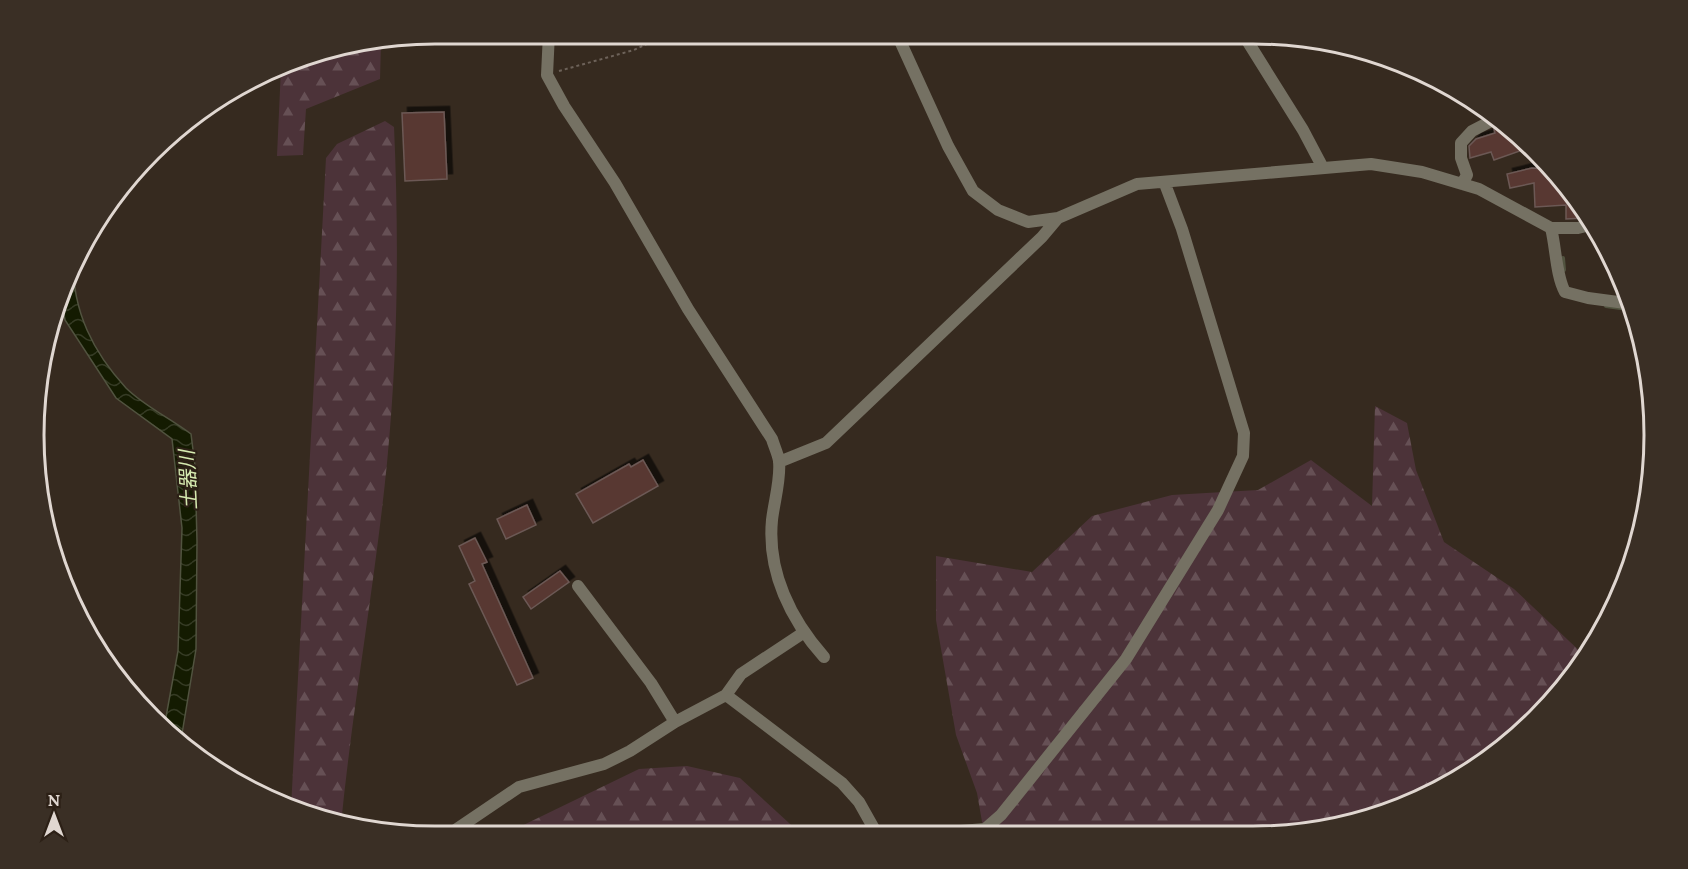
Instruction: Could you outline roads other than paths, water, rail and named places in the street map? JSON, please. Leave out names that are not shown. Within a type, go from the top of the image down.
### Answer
[{"type":"street","points":[[549,44],[548,75],[564,106],[615,183],[688,309],[772,440],[779,462],[771,523],[772,560],[794,618],[803,633],[824,657]]},
{"type":"street","points":[[901,44],[948,146],[973,192],[998,210],[1028,222],[1058,218],[1137,184],[1165,184],[1322,166],[1371,164],[1422,172],[1479,189],[1556,228],[1585,226]]},
{"type":"street","points":[[1249,44],[1304,130],[1322,166]]},
{"type":"street","points":[[1462,184],[1467,175],[1461,158],[1461,143],[1472,131],[1489,122]]},
{"type":"street","points":[[988,826],[1001,815],[1126,659],[1218,510],[1243,456],[1244,433],[1182,229],[1165,184]]},
{"type":"street","points":[[779,462],[826,443],[1025,254],[1058,218]]},
{"type":"street","points":[[1556,228],[1559,282],[1566,292],[1588,298],[1622,302]]},
{"type":"street","points":[[579,586],[651,683],[675,722]]},
{"type":"street","points":[[461,826],[519,787],[604,764],[630,751],[675,722],[726,695],[741,674],[803,633]]},
{"type":"street","points":[[726,695],[842,783],[859,802],[873,826]]},
{"type":"water","name":"土器川","points":[[74,282],[87,330],[114,374],[133,394],[191,434],[195,466],[197,541],[196,649],[182,733],[166,718],[178,651],[182,528],[172,439],[116,398],[65,320],[63,311]]},
{"type":"waterway","points":[[1563,258],[1564,270]]},
{"type":"waterway","points":[[1606,306],[1624,308]]}]
